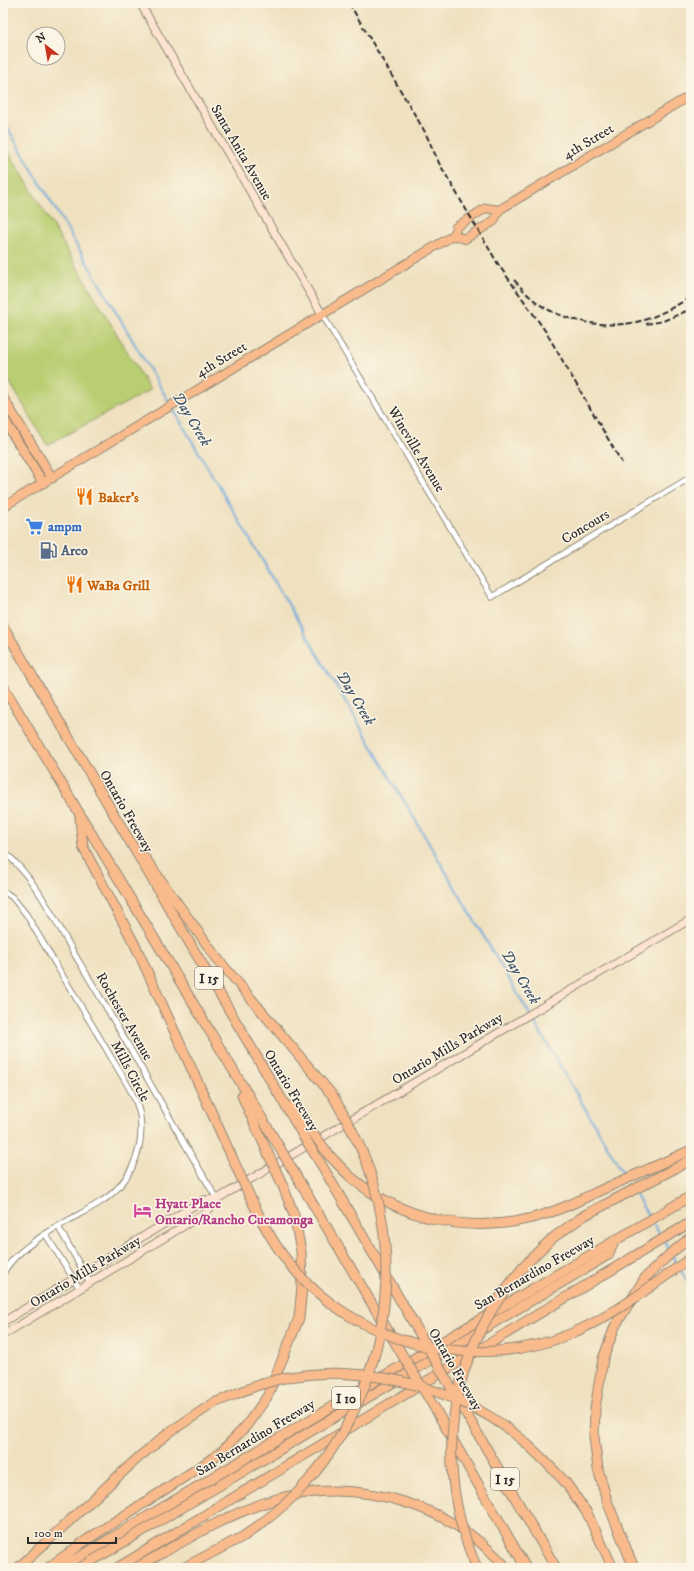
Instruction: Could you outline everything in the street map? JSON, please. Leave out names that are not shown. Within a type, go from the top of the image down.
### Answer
[{"type":"highway","points":[[3,398],[52,478]]},
{"type":"highway","points":[[3,418],[43,483]]},
{"type":"highway","name":"Ontario Freeway","points":[[3,626],[272,1084],[304,1129],[321,1164],[556,1568]]},
{"type":"highway","name":"I 15","points":[[3,686],[434,1406],[526,1568]]},
{"type":"highway","points":[[80,816],[83,847],[136,947],[261,1220],[273,1242],[288,1262],[306,1282],[341,1310],[371,1327],[420,1345],[470,1352],[524,1348],[551,1341],[587,1326],[608,1315],[691,1258]]},
{"type":"highway","points":[[118,823],[169,890],[216,958],[309,1066],[332,1096],[346,1119],[363,1154],[376,1191],[382,1216],[385,1242],[386,1287],[378,1346],[361,1396],[347,1426],[323,1462],[290,1500],[244,1536],[183,1568]]},
{"type":"highway","points":[[48,1568],[88,1538],[203,1465],[222,1451],[246,1426],[267,1397],[299,1318],[301,1295],[301,1251],[294,1215],[283,1186],[228,1064]]},
{"type":"highway","points":[[304,1129],[352,1178],[388,1202],[423,1216],[459,1224],[498,1224],[532,1218],[563,1207],[691,1150]]},
{"type":"highway","points":[[477,1568],[461,1524],[452,1472],[453,1420],[460,1384],[477,1335],[496,1300],[524,1265],[554,1237],[586,1215],[691,1160]]},
{"type":"highway","name":"San Bernardino Freeway","points":[[60,1568],[691,1196]]},
{"type":"highway","name":"I 10","points":[[117,1568],[691,1222]]},
{"type":"highway","points":[[634,1568],[607,1501],[598,1469],[594,1437],[595,1409],[603,1359],[615,1326],[645,1278],[682,1244],[691,1238]]},
{"type":"highway","points":[[80,1568],[608,1254],[615,1240]]},
{"type":"highway","points":[[18,1568],[150,1448],[171,1431],[214,1403],[260,1384],[302,1375],[352,1374],[385,1377],[443,1393],[478,1410],[516,1434],[566,1483],[587,1513],[613,1568]]},
{"type":"highway","points":[[136,1568],[221,1520],[286,1496],[314,1490],[342,1490],[391,1497],[417,1505],[437,1515],[480,1542],[507,1568]]},
{"type":"main road","name":"Santa Anita Avenue","points":[[140,3],[322,314]]},
{"type":"main road","name":"4th Street","points":[[454,235],[465,239],[494,221],[499,210],[691,95]]},
{"type":"main road","name":"4th Street","points":[[3,507],[454,235],[456,227],[486,208],[499,210]]},
{"type":"main road","name":"Ontario Mills Parkway","points":[[3,1334],[207,1212],[216,1199],[691,919]]},
{"type":"main road","name":"Ontario Mills Parkway","points":[[3,1322],[203,1200],[216,1199]]},
{"type":"street","name":"Wineville Avenue","points":[[322,314],[492,596]]},
{"type":"street","name":"Concours","points":[[492,596],[691,477]]},
{"type":"street","name":"Rochester Avenue","points":[[3,851],[20,867],[38,893],[126,1040],[216,1199]]},
{"type":"street","name":"Mills Circle","points":[[3,891],[12,898],[26,914],[125,1082],[138,1107],[141,1140],[139,1151],[132,1170],[126,1180],[107,1198],[18,1254],[3,1274]]},
{"type":"street","points":[[59,1228],[90,1283]]},
{"type":"street","points":[[46,1235],[80,1288]]},
{"type":"green space","points":[[3,142],[150,390],[47,445],[3,371]]},
{"type":"waterway","name":"Day Creek","points":[[3,120],[170,404]]},
{"type":"waterway","name":"Day Creek","points":[[172,407],[625,1176]]},
{"type":"waterway","name":"Day Creek","points":[[634,1192],[649,1217]]},
{"type":"waterway","name":"Day Creek","points":[[652,1222],[662,1238]]},
{"type":"waterway","name":"Day Creek","points":[[664,1241],[670,1251]]},
{"type":"waterway","name":"Day Creek","points":[[672,1255],[678,1265]]},
{"type":"waterway","name":"Day Creek","points":[[680,1269],[691,1287]]},
{"type":"railway","points":[[349,3],[425,132],[439,163],[498,264],[546,332],[622,463]]},
{"type":"railway","points":[[514,280],[529,296],[545,308],[558,314],[588,323],[634,323],[664,312],[691,297]]},
{"type":"railway","points":[[646,324],[663,321],[691,309]]},
{"type":"place","name":"Baker's","points":[[85,497]]},
{"type":"place","name":"ampm","points":[[35,526]]},
{"type":"place","name":"Arco","points":[[48,550]]},
{"type":"place","name":"WaBa Grill","points":[[74,585]]},
{"type":"place","name":"Hyatt Place Ontario/Rancho Cucamonga","points":[[142,1211]]}]
